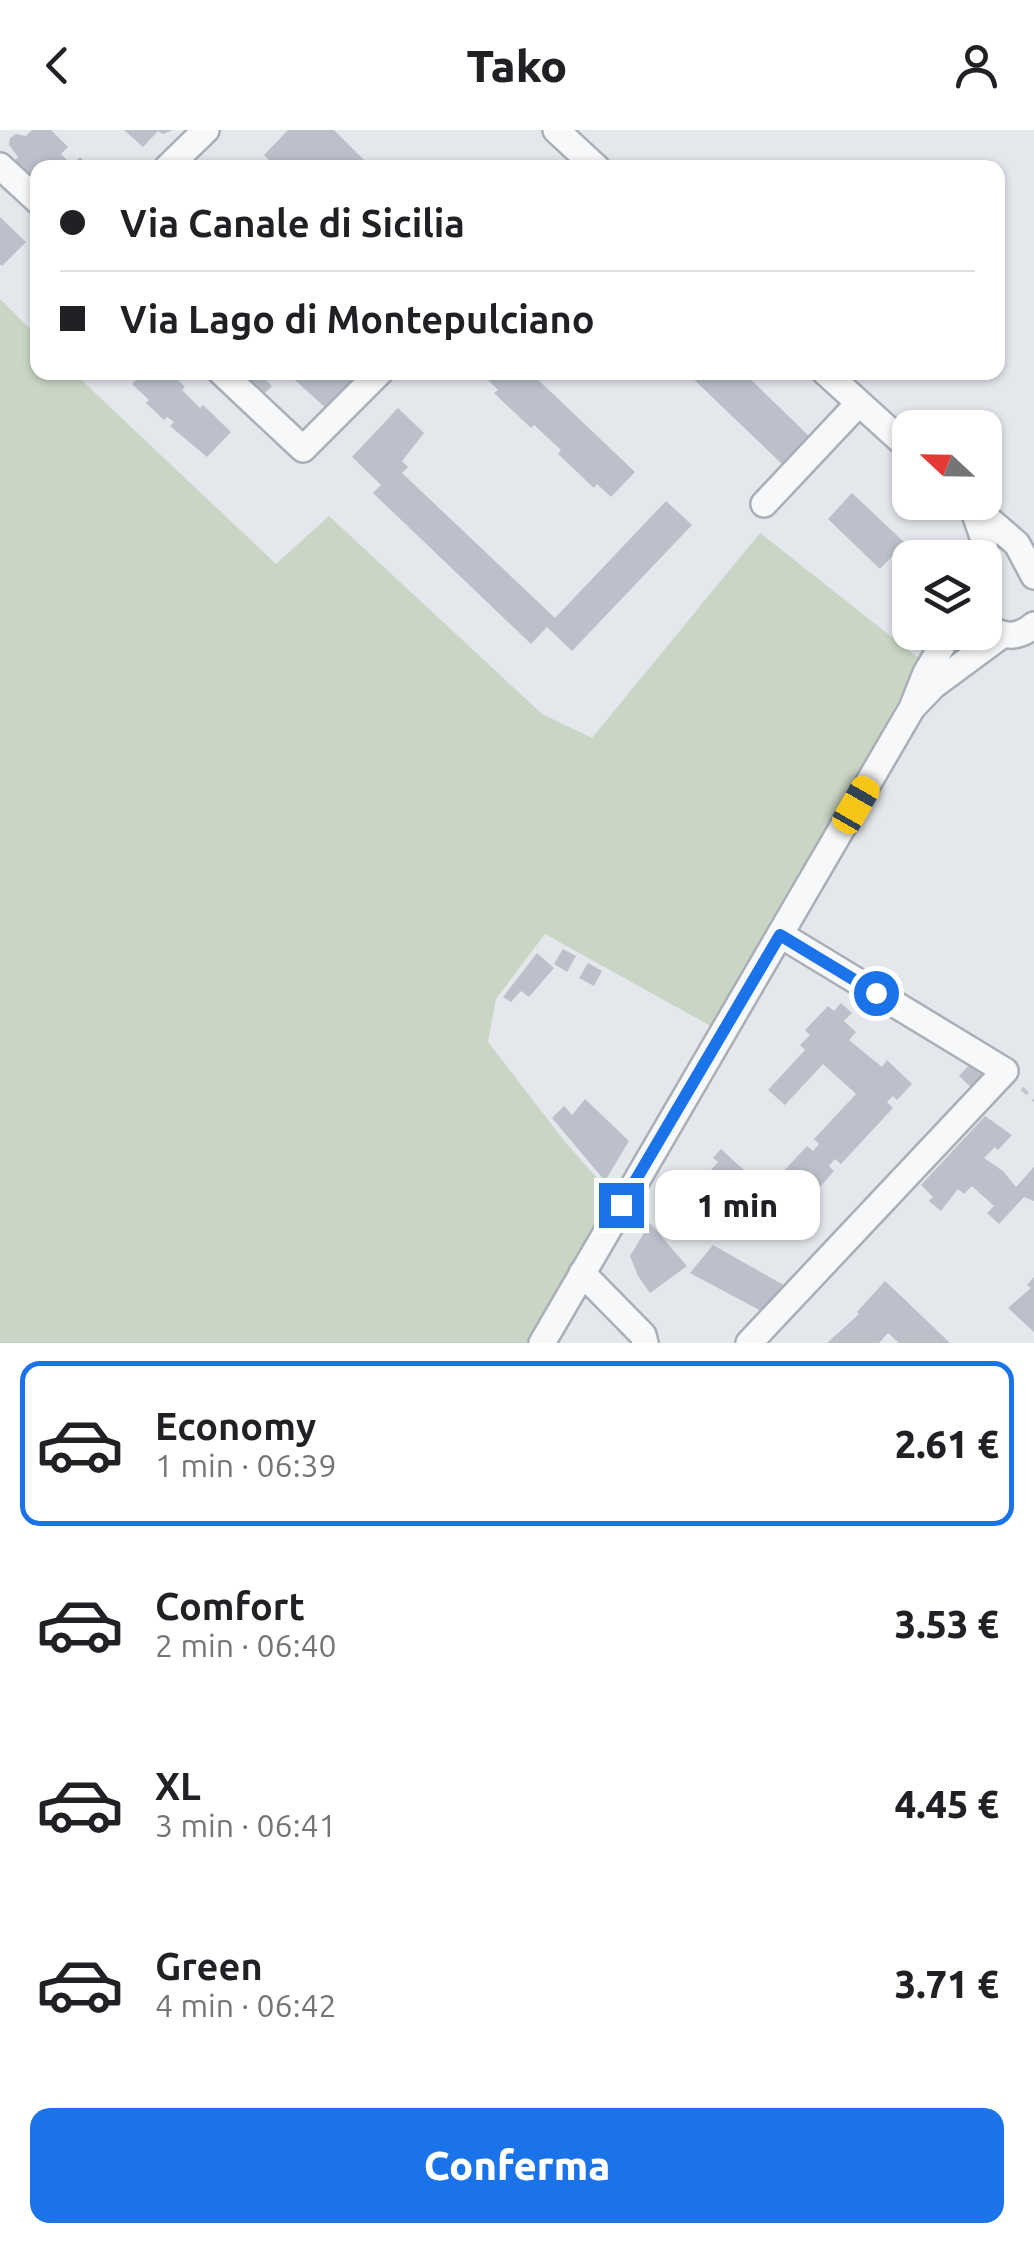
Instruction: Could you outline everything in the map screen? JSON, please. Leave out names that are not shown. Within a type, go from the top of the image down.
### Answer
[{"type":"street","points":[[175,160],[206,130]]},
{"type":"street","points":[[556,130],[585,160]]},
{"type":"street","points":[[0,166],[30,194]]},
{"type":"street","points":[[230,380],[304,449],[372,380]]},
{"type":"street","points":[[833,380],[892,434]]},
{"type":"street","points":[[764,504],[858,403]]},
{"type":"street","points":[[989,520],[1017,544],[1034,578]]},
{"type":"street","points":[[1002,569],[1020,570],[1034,578]]},
{"type":"street","points":[[912,708],[933,686],[1015,631]]},
{"type":"street","points":[[542,1343],[912,708],[939,650]]},
{"type":"street","points":[[749,1343],[1004,1071],[780,935]]},
{"type":"street","points":[[582,1273],[643,1335],[646,1343]]},
{"type":"green space","points":[[0,299],[30,329],[30,380],[81,380],[276,564],[329,516],[542,714],[592,738],[760,533],[892,637],[892,650],[908,650],[921,660],[716,1029],[545,934],[496,999],[488,1042],[566,1143],[617,1201],[536,1343],[0,1343]]},
{"type":"building","points":[[32,130],[51,130],[68,147],[61,154],[67,160],[30,160],[30,174],[15,160],[18,157],[9,145],[16,134],[26,136]]},
{"type":"building","points":[[124,130],[173,130],[163,134],[158,131],[143,147]]},
{"type":"building","points":[[288,130],[334,130],[364,160],[269,160],[264,155]]},
{"type":"building","points":[[0,217],[26,242],[2,266],[0,264]]},
{"type":"building","points":[[136,380],[178,380],[185,387],[182,390],[200,408],[203,405],[231,432],[207,457],[170,426],[174,422],[167,417],[164,420],[146,403],[149,400],[132,384]]},
{"type":"building","points":[[235,380],[266,380],[272,386],[256,402]]},
{"type":"building","points":[[295,380],[350,380],[354,384],[329,411]]},
{"type":"building","points":[[488,380],[538,380],[635,472],[611,497],[597,484],[594,488],[558,454],[561,450],[494,393],[498,390]]},
{"type":"building","points":[[694,380],[751,380],[809,436],[782,464]]},
{"type":"building","points":[[398,408],[424,433],[402,461],[408,467],[402,473],[555,618],[666,501],[692,525],[572,651],[547,627],[531,644],[373,493],[381,485],[352,457]]},
{"type":"building","points":[[852,493],[902,540],[892,540],[892,557],[880,569],[828,519]]},
{"type":"building","points":[[563,949],[576,956],[567,972],[554,964]]},
{"type":"building","points":[[537,953],[554,968],[529,997],[521,991],[511,1002],[503,997]]},
{"type":"building","points":[[588,963],[602,971],[594,986],[579,978]]},
{"type":"building","points":[[841,1003],[852,1013],[844,1021],[856,1032],[849,1040],[882,1067],[887,1060],[912,1084],[897,1100],[893,1096],[887,1102],[893,1108],[841,1164],[835,1159],[829,1166],[834,1171],[784,1228],[774,1219],[770,1223],[738,1193],[716,1217],[699,1201],[720,1179],[710,1171],[718,1162],[713,1158],[721,1149],[766,1190],[807,1146],[813,1151],[819,1144],[814,1139],[856,1094],[823,1064],[785,1105],[768,1090],[805,1050],[800,1045],[810,1035],[805,1030],[828,1006],[834,1011]]},
{"type":"building","points":[[972,1062],[985,1074],[972,1088],[959,1076]]},
{"type":"building","points":[[585,1099],[629,1141],[605,1181],[552,1118],[564,1106],[572,1115]]},
{"type":"building","points":[[985,1116],[1012,1135],[984,1158],[1003,1171],[1016,1187],[1034,1167],[1034,1201],[1024,1197],[999,1224],[987,1213],[994,1206],[972,1186],[964,1194],[958,1189],[941,1211],[929,1201],[933,1197],[921,1185]]},
{"type":"building","points":[[650,1223],[687,1266],[650,1293],[630,1256]]},
{"type":"building","points":[[713,1245],[787,1287],[763,1312],[690,1273]]},
{"type":"building","points":[[1034,1277],[1034,1332],[1008,1308],[1031,1288],[1027,1285]]},
{"type":"building","points":[[885,1281],[950,1343],[899,1343],[888,1333],[879,1343],[827,1343],[859,1314]]},
{"type":"route","points":[[621,1205],[780,935],[876,993]]}]
